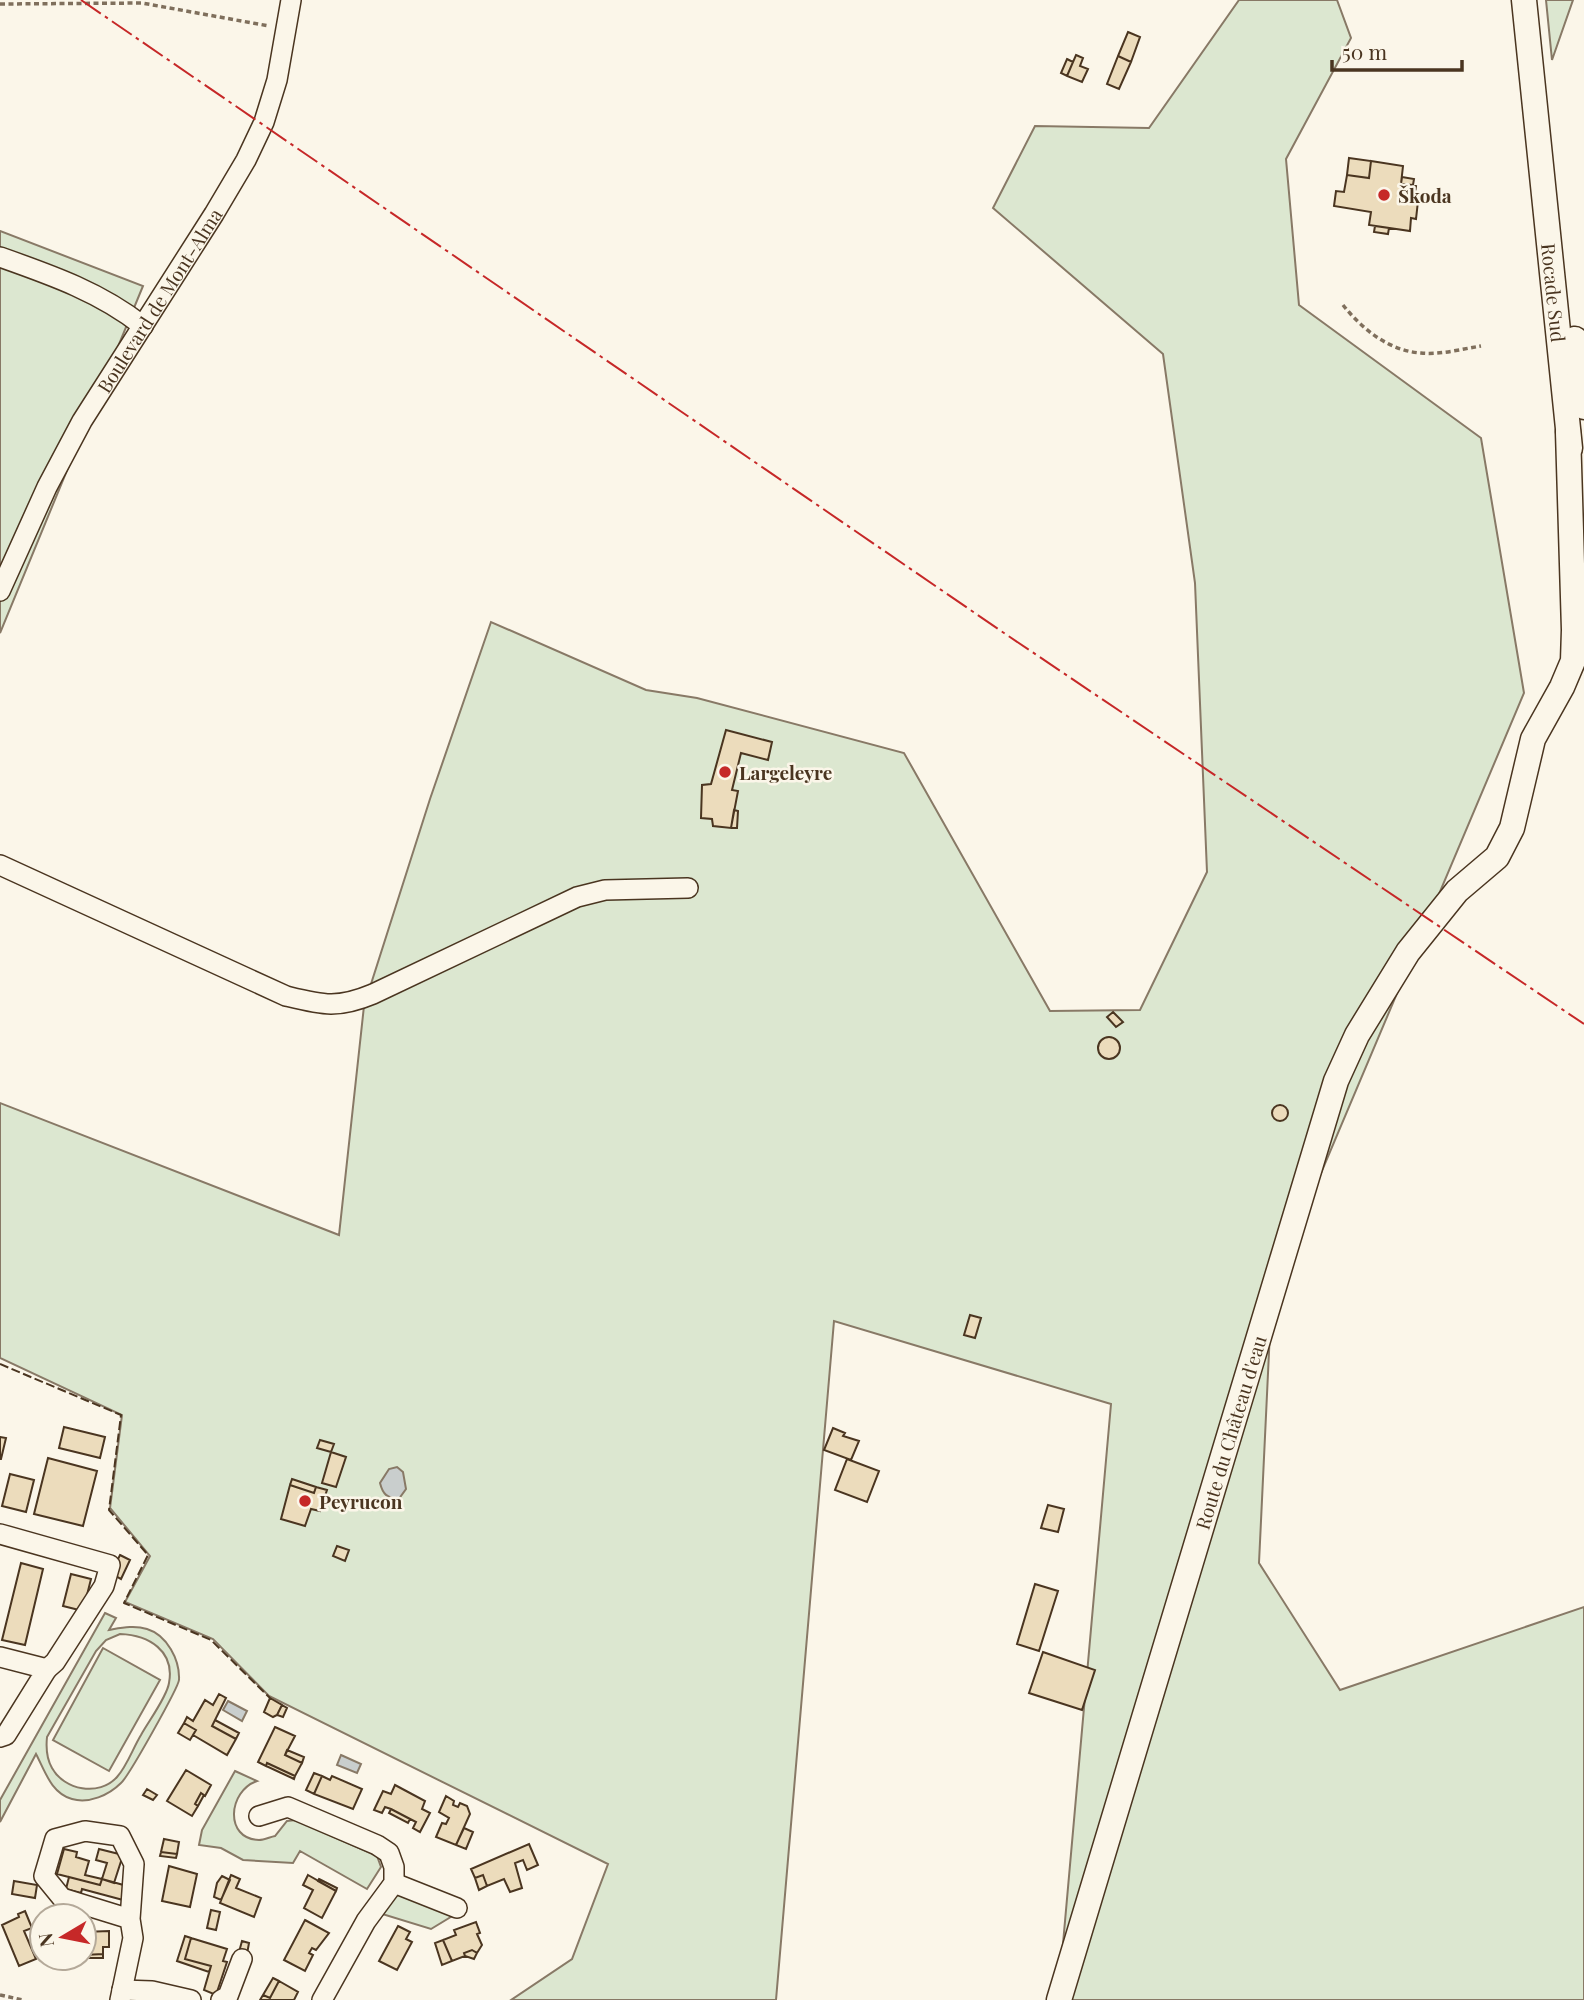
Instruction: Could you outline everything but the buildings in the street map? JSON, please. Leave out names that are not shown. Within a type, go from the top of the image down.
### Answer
[{"type":"main road","name":"Rocade Sud","points":[[1524,0],[1584,586]]},
{"type":"main road","points":[[1538,131],[1565,265],[1584,407]]},
{"type":"main road","name":"Route du Château d'eau","points":[[1059,2000],[1336,1081],[1357,1035],[1408,952],[1457,891],[1497,857],[1512,828],[1533,739],[1573,661],[1568,432]]},
{"type":"street","name":"Boulevard de Mont-Alma","points":[[0,591],[62,456],[246,160],[264,122],[277,80],[290,0]]},
{"type":"street","points":[[0,257],[66,280],[113,305],[143,326]]},
{"type":"street","points":[[0,865],[286,996],[332,1006],[354,1002],[373,994],[576,897],[605,890],[688,888]]},
{"type":"street","points":[[0,1534],[110,1565],[104,1586],[6,1735],[0,1737]]},
{"type":"street","points":[[0,1657],[47,1669]]},
{"type":"street","points":[[259,1816],[288,1807],[377,1845],[389,1853],[394,1867],[394,1883],[366,1920],[322,2000]]},
{"type":"street","points":[[130,1919],[62,1898],[44,1876],[55,1839],[85,1831],[120,1836],[134,1864],[130,1919],[133,1938],[121,1995],[152,1991],[191,2000]]},
{"type":"street","points":[[394,1883],[457,1908]]},
{"type":"street","points":[[221,2000],[228,1996],[242,1959]]},
{"type":"path","points":[[0,4],[142,3],[287,29]]},
{"type":"path","points":[[1343,305],[1371,334],[1400,349],[1422,354],[1481,346]]},
{"type":"path","points":[[0,1995],[23,2000]]},
{"type":"green space","points":[[1239,0],[1337,0],[1351,38],[1286,159],[1299,305],[1481,438],[1524,693],[1272,1289],[1259,1563],[1340,1690],[1584,1607],[1584,2000],[1058,2000],[1111,1404],[834,1321],[776,2000],[511,2000],[572,1959],[608,1864],[269,1696],[213,1639],[125,1602],[150,1556],[110,1508],[122,1415],[0,1358],[0,1103],[339,1235],[364,1006],[430,799],[491,622],[646,690],[697,698],[904,753],[1050,1011],[1140,1010],[1207,872],[1195,583],[1163,354],[993,208],[1035,126],[1149,128]]},
{"type":"green space","points":[[1546,0],[1573,0],[1552,60]]},
{"type":"green space","points":[[0,231],[143,286],[0,633]]},
{"type":"green space","points":[[105,1613],[116,1618],[109,1630],[142,1628],[154,1632],[166,1642],[175,1657],[179,1680],[153,1732],[121,1783],[98,1797],[72,1799],[54,1787],[36,1754],[0,1822],[0,1800]],"holes":[[[120,1634],[150,1642],[164,1654],[170,1672],[168,1689],[117,1777],[110,1783],[92,1789],[73,1786],[65,1782],[52,1768],[47,1752],[47,1737],[96,1651],[106,1640]]]},
{"type":"green space","points":[[103,1648],[160,1680],[109,1771],[53,1740]]},
{"type":"green space","points":[[235,1771],[257,1781],[247,1786],[236,1804],[235,1824],[240,1832],[248,1838],[263,1840],[275,1836],[287,1821],[296,1820],[377,1856],[381,1867],[367,1889],[300,1851],[293,1863],[243,1860],[221,1848],[199,1845],[202,1830]]},
{"type":"green space","points":[[396,1894],[454,1915],[431,1929],[379,1913]]},
{"type":"shaded area","points":[[397,1467],[403,1472],[406,1489],[398,1500],[386,1495],[380,1483],[389,1469]]},
{"type":"shaded area","points":[[228,1701],[247,1711],[242,1721],[223,1710]]},
{"type":"shaded area","points":[[341,1755],[361,1764],[357,1773],[337,1765]]},
{"type":"fence","points":[[0,1364],[121,1415],[109,1510],[148,1555],[124,1603],[211,1640],[270,1698]]},
{"type":"power","points":[[81,0],[1004,633],[1584,1024]]},
{"type":"place","name":"Škoda","points":[[1384,195]]},
{"type":"place","name":"Largeleyre","points":[[725,772]]},
{"type":"place","name":"Peyrucon","points":[[305,1501]]}]
